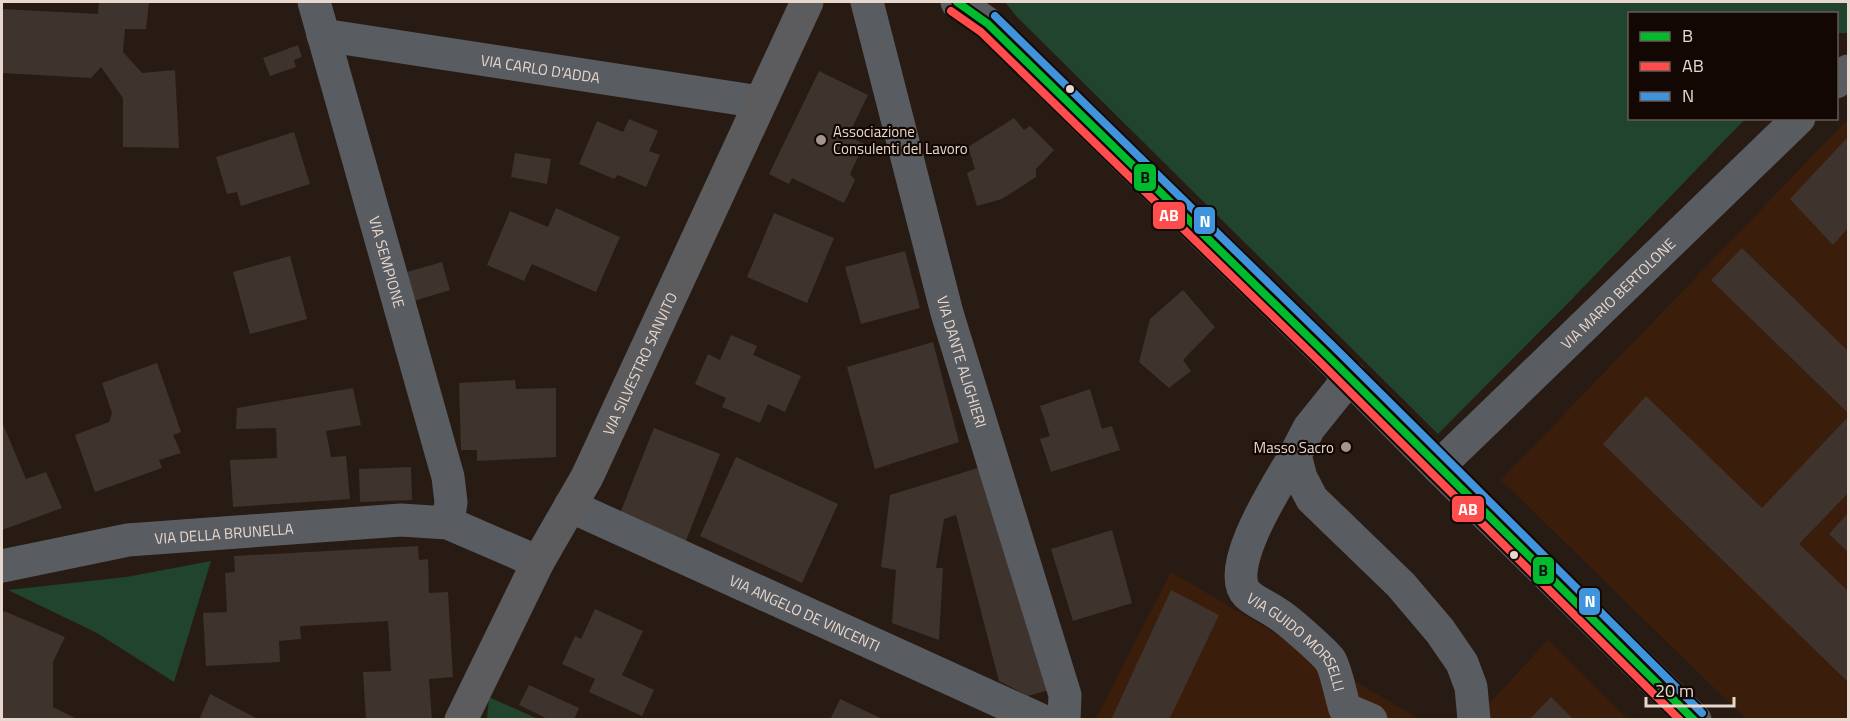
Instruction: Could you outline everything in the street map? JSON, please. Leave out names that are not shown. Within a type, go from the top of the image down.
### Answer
[{"type":"main road","name":"VIA SILVESTRO SANVITO","points":[[471,716],[537,562],[587,477],[807,2]]},
{"type":"street","name":"VIA SEMPIONE","points":[[314,2],[448,477],[451,502],[448,523]]},
{"type":"street","name":"VIA DANTE ALIGHIERI","points":[[867,2],[947,313],[1065,695],[1064,720]]},
{"type":"street","points":[[957,2],[982,13],[1695,720]]},
{"type":"street","name":"VIA CARLO D'ADDA","points":[[322,35],[760,102]]},
{"type":"street","name":"VIA MARIO BERTOLONE","points":[[1438,467],[1797,120]]},
{"type":"street","name":"VIA GUIDO MORSELLI","points":[[1350,377],[1309,428],[1260,514],[1248,541],[1241,573],[1246,593],[1282,616],[1330,661],[1351,716]]},
{"type":"street","points":[[1295,456],[1301,478],[1312,499],[1401,585],[1440,631],[1462,663],[1471,687],[1474,720]]},
{"type":"street","name":"VIA ANGELO DE VINCENTI","points":[[570,506],[1041,720]]},
{"type":"street","name":"VIA DELLA BRUNELLA","points":[[2,566],[128,540],[401,520],[448,523]]},
{"type":"street","points":[[448,523],[537,562]]},
{"type":"shaded area","points":[[1848,119],[1848,719],[1746,719],[1501,480]]},
{"type":"shaded area","points":[[1171,572],[1419,719],[1095,720]]},
{"type":"shaded area","points":[[1548,640],[1628,719],[1474,720]]},
{"type":"green space","points":[[1005,2],[1848,2],[1848,33],[1838,33],[1838,12],[1628,12],[1628,120],[1744,120],[1438,434],[1017,17]]},
{"type":"green space","points":[[211,561],[174,682],[97,633],[8,590],[126,577]]},
{"type":"green space","points":[[489,697],[538,719],[487,720]]},
{"type":"building","points":[[99,2],[149,2],[146,29],[125,29],[123,52],[142,73],[175,70],[179,148],[123,147],[123,98],[101,67],[91,78],[2,73],[2,9],[98,14]]},
{"type":"building","points":[[298,45],[302,57],[294,60],[296,67],[270,76],[263,58]]},
{"type":"building","name":"Associazione Consulenti del Lavoro","points":[[819,71],[868,95],[848,136],[864,144],[850,174],[855,180],[844,203],[792,178],[789,184],[769,174]]},
{"type":"building","points":[[1014,118],[1024,130],[1030,126],[1054,150],[1036,169],[1036,177],[1002,199],[977,206],[967,173],[975,169],[968,147]]},
{"type":"building","points":[[629,119],[658,131],[649,151],[660,155],[646,187],[618,175],[614,179],[579,164],[597,121],[623,132]]},
{"type":"building","points":[[294,132],[310,184],[241,206],[237,192],[227,194],[216,157]]},
{"type":"building","points":[[1848,137],[1848,228],[1833,245],[1790,199]]},
{"type":"building","points":[[515,153],[551,159],[547,184],[511,177]]},
{"type":"building","points":[[556,208],[620,237],[596,292],[532,264],[524,281],[487,265],[510,211],[548,227]]},
{"type":"building","points":[[774,213],[834,238],[807,303],[747,277]]},
{"type":"building","points":[[1742,248],[1848,351],[1848,413],[1711,280]]},
{"type":"building","points":[[905,251],[920,308],[861,324],[845,267]]},
{"type":"building","points":[[290,256],[307,319],[250,334],[233,272]]},
{"type":"building","points":[[442,262],[450,290],[414,301],[407,272]]},
{"type":"building","points":[[1183,290],[1215,327],[1183,360],[1191,371],[1169,388],[1139,362],[1150,319]]},
{"type":"building","points":[[731,335],[757,346],[753,355],[801,376],[785,412],[768,404],[760,423],[722,407],[726,398],[695,384],[708,354],[720,360]]},
{"type":"building","points":[[933,342],[959,442],[875,469],[847,367]]},
{"type":"building","points":[[157,363],[181,432],[173,435],[181,453],[159,460],[162,468],[95,492],[75,435],[109,422],[112,413],[102,383]]},
{"type":"building","points":[[515,380],[516,389],[556,388],[556,457],[477,461],[477,450],[461,450],[459,383]]},
{"type":"building","points":[[353,388],[361,425],[326,431],[331,457],[346,456],[350,499],[233,507],[230,460],[277,458],[276,428],[236,429],[237,408]]},
{"type":"building","points":[[1090,389],[1102,429],[1112,426],[1120,450],[1051,472],[1040,439],[1050,436],[1040,406]]},
{"type":"building","points":[[1646,396],[1762,508],[1848,417],[1848,493],[1799,544],[1848,591],[1848,682],[1603,444]]},
{"type":"building","points":[[2,422],[26,479],[46,472],[62,508],[2,530]]},
{"type":"building","points":[[654,428],[720,454],[685,543],[619,516]]},
{"type":"building","points":[[736,457],[838,504],[802,583],[700,536]]},
{"type":"building","points":[[991,464],[1049,690],[1028,696],[999,681],[956,515],[944,519],[936,568],[943,568],[939,640],[892,623],[896,570],[881,567],[890,495]]},
{"type":"building","points":[[411,467],[412,500],[360,502],[359,469]]},
{"type":"building","points":[[1848,513],[1848,552],[1829,534]]},
{"type":"building","points":[[1112,530],[1132,603],[1073,621],[1051,549]]},
{"type":"building","points":[[418,546],[419,560],[428,559],[429,593],[448,592],[453,677],[429,679],[432,720],[366,720],[363,672],[391,671],[388,621],[300,626],[301,639],[279,641],[280,662],[206,666],[203,613],[227,612],[225,573],[235,572],[234,556]]},
{"type":"building","points":[[1171,590],[1219,615],[1169,720],[1111,720]]},
{"type":"building","points":[[595,609],[643,631],[622,675],[654,690],[642,716],[589,692],[595,679],[562,664],[575,636],[581,639]]},
{"type":"building","points":[[4,611],[65,637],[53,662],[53,707],[79,720],[2,720],[2,615]]},
{"type":"building","points":[[529,685],[579,708],[574,720],[550,720],[519,705]]},
{"type":"building","points":[[210,694],[260,720],[199,720]]},
{"type":"building","points":[[1551,697],[1574,720],[1529,720]]},
{"type":"building","points":[[840,699],[885,720],[830,720]]},
{"type":"transit line","name":"B","points":[[957,2],[988,24],[1327,355],[1694,720]]},
{"type":"transit line","name":"AB","points":[[951,11],[981,32],[1320,362],[1680,720]]},
{"type":"transit line","name":"N","points":[[995,16],[1334,347],[1702,713]]},
{"type":"place","name":"Associazione Consulenti del Lavoro","points":[[821,140]]},
{"type":"place","name":"Masso Sacro","points":[[1346,447]]}]
